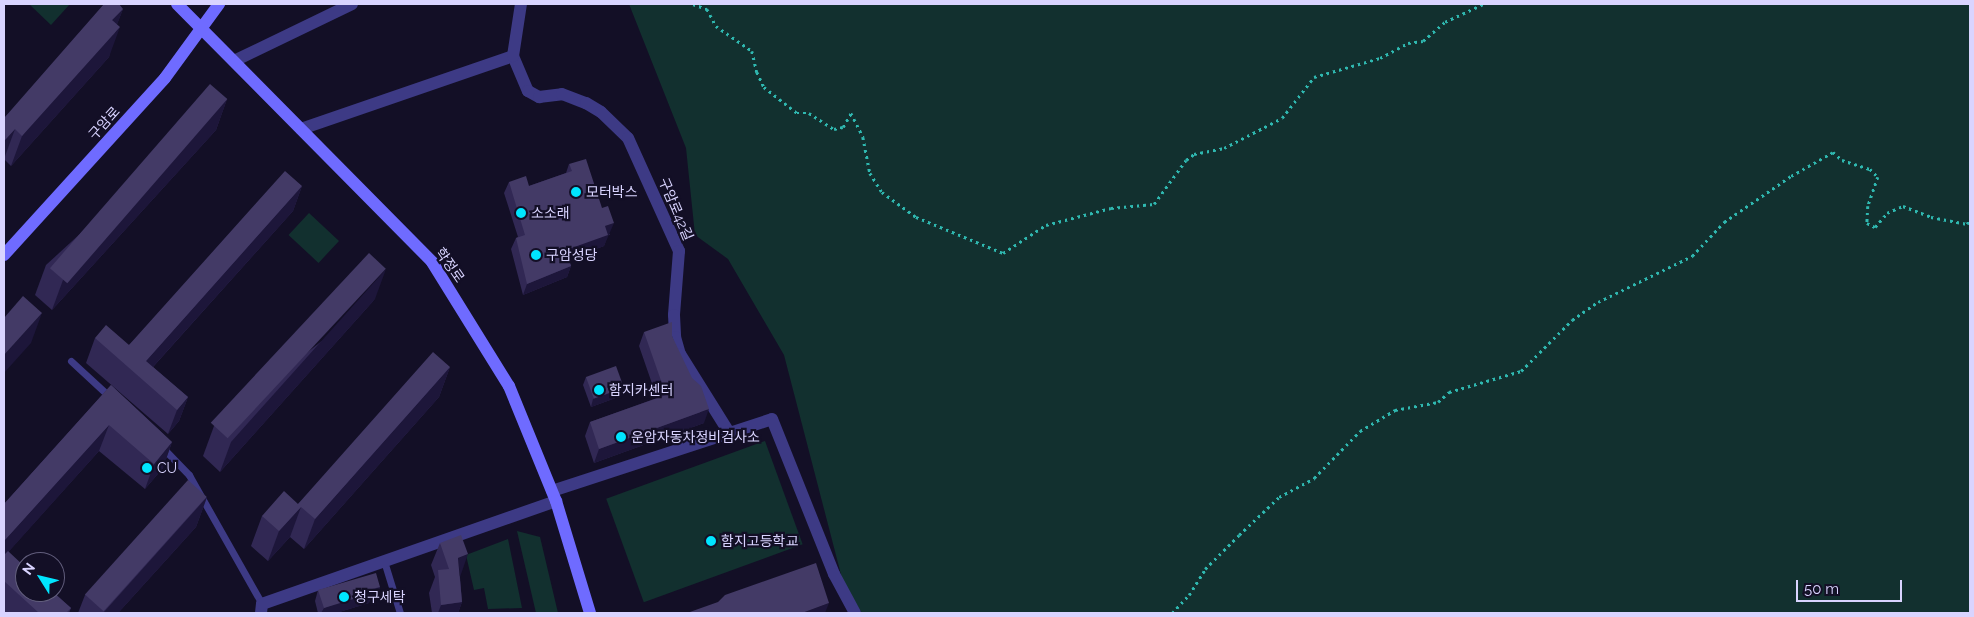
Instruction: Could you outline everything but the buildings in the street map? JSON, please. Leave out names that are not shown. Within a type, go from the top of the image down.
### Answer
[{"type":"main road","name":"학정로","points":[[177,4],[432,262],[509,386],[554,496],[590,613]]},
{"type":"main road","name":"구암로","points":[[4,255],[166,78],[219,4]]},
{"type":"street","points":[[234,61],[352,4]]},
{"type":"street","points":[[301,129],[513,56],[521,4]]},
{"type":"street","name":"구암로42길","points":[[513,56],[528,91],[539,97],[562,94],[586,103],[601,112],[628,138],[679,251],[674,315],[675,337],[680,354],[730,434]]},
{"type":"street","points":[[262,608],[554,496],[772,419],[834,574],[855,613]]},
{"type":"lane","points":[[71,361],[115,402]]},
{"type":"lane","points":[[153,439],[189,475],[262,608]]},
{"type":"lane","points":[[384,561],[400,613]]},
{"type":"path","points":[[693,4],[707,9],[716,26],[752,51],[764,87],[797,113],[809,113],[834,129],[843,127],[851,112],[863,137],[870,173],[882,192],[916,217],[1003,253],[1046,225],[1111,208],[1154,204],[1186,160],[1194,154],[1224,148],[1282,118],[1314,77],[1380,58],[1408,43],[1423,41],[1445,22],[1483,4]]},
{"type":"path","points":[[1172,613],[1189,595],[1205,569],[1239,535],[1279,497],[1314,478],[1360,432],[1395,410],[1438,402],[1449,392],[1522,371],[1572,320],[1598,302],[1692,256],[1724,222],[1791,176],[1832,152],[1842,160],[1870,170],[1878,177],[1868,206],[1867,223],[1875,227],[1887,213],[1903,206],[1931,217],[1967,224],[1970,220]]},
{"type":"green space","points":[[29,4],[70,4],[51,25]]},
{"type":"green space","points":[[629,4],[1970,4],[1970,613],[862,613],[844,586],[784,355],[728,259],[695,235],[686,148]]},
{"type":"green space","points":[[309,213],[339,241],[319,263],[289,235]]},
{"type":"green space","points":[[765,441],[803,544],[644,602],[606,499]]},
{"type":"green space","points":[[517,531],[540,537],[558,613],[536,613]]},
{"type":"green space","points":[[508,539],[522,608],[488,609],[484,588],[474,590],[466,555]]},
{"type":"place","name":"모터박스","points":[[576,192]]},
{"type":"place","name":"소소래","points":[[521,213]]},
{"type":"place","name":"구암성당","points":[[536,255]]},
{"type":"place","name":"함지카센터","points":[[599,390]]},
{"type":"place","name":"운암자동차정비검사소","points":[[621,437]]},
{"type":"place","name":"CU","points":[[147,468]]},
{"type":"place","name":"함지고등학교","points":[[711,541]]},
{"type":"place","name":"청구세탁","points":[[344,597]]}]
